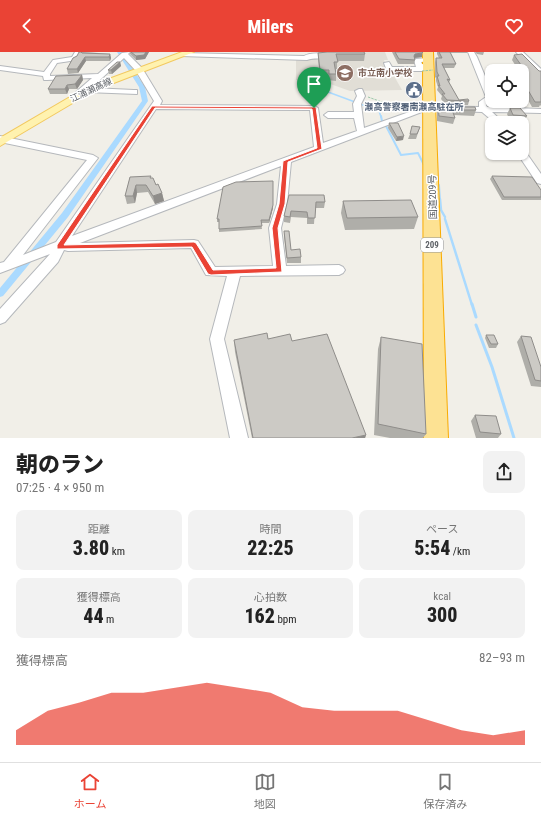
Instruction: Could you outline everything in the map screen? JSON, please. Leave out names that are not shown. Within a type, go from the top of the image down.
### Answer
[{"type":"highway","name":"国道209号","points":[[428,65],[436,438]]},
{"type":"main road","name":"江浦瀬高線","points":[[1,141],[83,92],[123,75],[187,53]]},
{"type":"street","points":[[46,74],[55,61],[75,59],[78,52]]},
{"type":"street","points":[[471,52],[490,98],[482,104],[483,109],[492,116]]},
{"type":"street","points":[[519,52],[541,73]]},
{"type":"street","points":[[0,318],[54,259],[55,248],[158,101],[126,53],[83,92]]},
{"type":"street","points":[[187,53],[254,54],[307,58],[307,56],[325,56]]},
{"type":"street","points":[[111,54],[116,61]]},
{"type":"street","points":[[387,64],[390,69],[428,65]]},
{"type":"street","points":[[0,68],[46,74],[47,78],[99,76]]},
{"type":"street","points":[[83,92],[134,92]]},
{"type":"street","points":[[360,93],[357,104],[358,115],[360,129],[364,132]]},
{"type":"street","points":[[154,107],[314,108],[319,149]]},
{"type":"street","points":[[5,267],[430,108],[541,112]]},
{"type":"street","points":[[328,115],[358,115]]},
{"type":"street","points":[[1,141],[93,158],[5,267]]},
{"type":"street","points":[[527,160],[541,181]]},
{"type":"street","points":[[280,271],[275,228],[282,204],[286,161]]},
{"type":"street","points":[[55,248],[194,244],[211,272],[339,270]]},
{"type":"street","points":[[235,272],[217,340],[239,438]]},
{"type":"path","points":[[360,93],[396,107],[410,107]]},
{"type":"shaded area","name":"市立南小学校","points":[[325,52],[385,52],[388,60],[384,60],[388,70],[396,70],[394,76],[402,90],[350,91],[322,81],[296,80],[296,59],[325,57]]},
{"type":"building","points":[[79,52],[110,54],[109,57],[85,57],[77,69],[67,69],[73,58],[77,56]]},
{"type":"building","points":[[131,52],[146,52],[144,55],[136,56]]},
{"type":"building","points":[[364,52],[365,54],[336,54],[338,62],[334,62],[336,74],[329,74],[329,70],[320,70],[318,53]]},
{"type":"building","points":[[395,52],[423,52],[415,54],[415,60],[399,59]]},
{"type":"building","points":[[439,52],[450,52],[456,64],[442,64],[450,80],[447,79],[459,100],[468,99],[469,101],[447,100],[442,94],[445,94],[438,85],[440,86],[437,76],[439,76],[437,72],[436,58],[442,58]]},
{"type":"building","points":[[522,54],[539,71],[541,71],[541,102],[535,102],[529,92],[529,64],[520,64],[514,55]]},
{"type":"building","points":[[117,62],[120,62],[111,70],[108,70]]},
{"type":"building","points":[[82,75],[75,84],[67,85],[65,89],[48,89],[56,76]]},
{"type":"building","points":[[438,106],[451,107],[455,118],[439,116]]},
{"type":"building","points":[[453,107],[475,107],[476,110],[455,110]]},
{"type":"building","points":[[510,108],[520,108],[527,116],[513,115]]},
{"type":"building","points":[[389,123],[398,123],[404,136],[397,137]]},
{"type":"building","points":[[412,126],[420,127],[417,134],[410,134]]},
{"type":"building","points":[[151,176],[150,178],[153,178],[156,185],[158,184],[162,193],[153,196],[146,185],[136,185],[133,196],[125,196],[130,177]]},
{"type":"building","points":[[492,176],[532,177],[541,190],[541,197],[504,197]]},
{"type":"building","points":[[273,181],[273,205],[269,220],[261,220],[262,226],[219,229],[219,219],[217,219],[223,187],[236,182]]},
{"type":"building","points":[[289,195],[324,195],[325,202],[316,202],[315,218],[308,218],[307,212],[291,211],[290,217],[284,216]]},
{"type":"building","points":[[411,200],[418,217],[347,218],[343,201]]},
{"type":"building","points":[[284,231],[289,231],[291,250],[300,249],[301,257],[287,258]]},
{"type":"building","points":[[267,333],[268,339],[290,334],[292,341],[327,334],[366,435],[352,438],[253,438],[234,340]]},
{"type":"building","points":[[486,335],[494,335],[498,344],[491,344]]},
{"type":"building","points":[[521,336],[531,337],[541,367],[541,381],[535,380]]},
{"type":"building","points":[[381,337],[422,344],[426,434],[378,424]]},
{"type":"building","points":[[475,415],[496,416],[501,434],[480,432]]},
{"type":"waterway","points":[[0,294],[65,215],[145,101],[142,87],[119,52]]},
{"type":"waterway","points":[[319,82],[320,89],[355,102]]},
{"type":"waterway","points":[[360,104],[379,111],[381,117]]},
{"type":"waterway","points":[[381,116],[382,121]]},
{"type":"waterway","points":[[386,126],[401,155],[418,153],[424,165]]},
{"type":"waterway","points":[[439,185],[440,200]]},
{"type":"waterway","points":[[440,199],[441,210],[445,217]]},
{"type":"waterway","points":[[445,219],[472,305]]},
{"type":"waterway","points":[[472,304],[476,317]]},
{"type":"waterway","points":[[476,325],[492,367],[514,438]]},
{"type":"place","name":"市立南小学校","points":[[345,73]]},
{"type":"place","name":"瀬高警察署南瀬高駐在所","points":[[414,90]]},
{"type":"route","points":[[154,107],[314,108],[319,149],[286,161],[282,204],[275,228],[280,271],[211,272],[194,244],[59,247],[154,107]]}]
